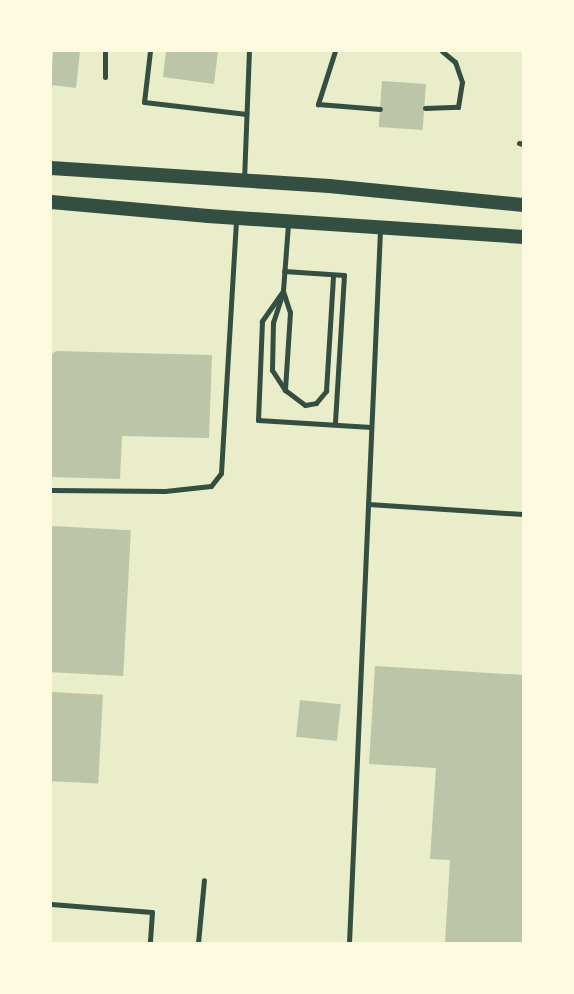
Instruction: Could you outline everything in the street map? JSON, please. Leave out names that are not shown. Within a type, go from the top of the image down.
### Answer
[{"type":"main road","points":[[51,167],[244,180],[523,205]]},
{"type":"main road","points":[[51,202],[236,218],[523,237]]},
{"type":"lane","points":[[105,51],[105,77]]},
{"type":"lane","points":[[150,51],[144,102],[246,114]]},
{"type":"lane","points":[[244,180],[249,51]]},
{"type":"lane","points":[[335,51],[318,104],[380,110]]},
{"type":"lane","points":[[425,108],[458,107],[462,82],[455,62],[442,51]]},
{"type":"lane","points":[[51,490],[165,491],[211,486],[221,473],[236,218]]},
{"type":"lane","points":[[288,221],[283,291],[273,322],[272,370],[285,390],[305,405],[316,403],[326,391],[333,275]]},
{"type":"lane","points":[[349,943],[380,226]]},
{"type":"lane","points":[[284,271],[344,275],[335,424]]},
{"type":"lane","points":[[283,291],[262,321],[258,420],[371,427]]},
{"type":"lane","points":[[283,291],[290,312],[285,390]]},
{"type":"lane","points":[[368,504],[523,514]]},
{"type":"lane","points":[[198,943],[204,880]]},
{"type":"lane","points":[[51,904],[152,912],[150,943]]},
{"type":"building","points":[[53,51],[80,51],[76,88],[51,85]]},
{"type":"building","points":[[166,51],[218,51],[214,84],[163,77]]},
{"type":"building","points":[[382,81],[426,84],[423,130],[379,127]]},
{"type":"building","points":[[56,351],[212,355],[209,438],[122,436],[120,479],[51,477],[51,355]]},
{"type":"building","points":[[51,526],[131,530],[123,676],[51,672]]},
{"type":"building","points":[[375,666],[523,675],[523,943],[445,943],[450,860],[430,859],[436,768],[369,764]]},
{"type":"building","points":[[51,692],[103,695],[98,784],[51,781]]},
{"type":"building","points":[[300,700],[341,704],[337,741],[296,737]]}]
